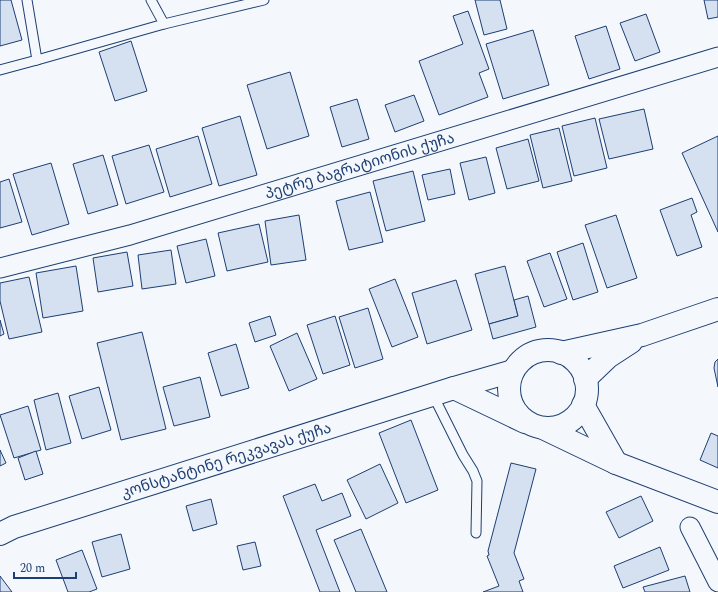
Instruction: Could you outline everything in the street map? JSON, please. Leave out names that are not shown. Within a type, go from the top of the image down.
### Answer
[{"type":"main road","points":[[561,353],[642,335],[718,309]]},
{"type":"main road","points":[[585,379],[608,357],[642,335]]},
{"type":"main road","points":[[552,351],[561,353],[572,359],[580,368],[585,379],[586,392],[583,405],[576,415],[567,423],[555,428],[536,426],[518,415],[511,401],[509,386],[513,371],[526,357],[534,353],[552,351]]},
{"type":"main road","name":"კონსტანტინე რეკვავას ქუჩა","points":[[0,534],[14,527],[454,388],[513,371]]},
{"type":"main road","points":[[454,388],[616,463],[718,502]]},
{"type":"main road","points":[[583,405],[616,463]]},
{"type":"street","name":"პეტრე ბაგრატიონის ქუჩა","points":[[0,268],[130,235],[718,58]]},
{"type":"street","points":[[690,527],[718,582]]},
{"type":"lane","points":[[27,0],[37,60]]},
{"type":"lane","points":[[151,0],[164,24]]},
{"type":"lane","points":[[0,70],[164,24],[264,0]]},
{"type":"lane","points":[[433,395],[477,481],[476,532]]},
{"type":"building","points":[[0,0],[11,0],[22,40],[0,46]]},
{"type":"building","points":[[475,0],[500,0],[507,29],[484,35]]},
{"type":"building","points":[[704,0],[718,0],[718,17],[708,19]]},
{"type":"building","points":[[468,11],[489,69],[479,73],[488,97],[439,115],[419,61],[463,44],[453,16]]},
{"type":"building","points":[[646,14],[660,52],[635,61],[620,23]]},
{"type":"building","points":[[606,26],[620,69],[589,79],[575,36]]},
{"type":"building","points":[[533,30],[549,85],[503,99],[486,44]]},
{"type":"building","points":[[131,41],[147,91],[115,101],[99,52]]},
{"type":"building","points":[[290,72],[309,136],[267,149],[247,85]]},
{"type":"building","points":[[414,95],[424,121],[395,132],[385,105]]},
{"type":"building","points":[[357,99],[369,139],[342,147],[330,107]]},
{"type":"building","points":[[644,109],[653,149],[609,159],[599,119]]},
{"type":"building","points":[[240,116],[257,175],[219,186],[202,128]]},
{"type":"building","points":[[595,118],[607,168],[574,176],[562,126]]},
{"type":"building","points":[[559,128],[572,181],[543,188],[530,135]]},
{"type":"building","points":[[198,136],[212,184],[170,197],[156,149]]},
{"type":"building","points":[[718,136],[718,232],[682,153]]},
{"type":"building","points":[[528,139],[539,181],[507,189],[496,148]]},
{"type":"building","points":[[149,145],[164,192],[126,204],[112,156]]},
{"type":"building","points":[[103,155],[118,205],[88,214],[73,164]]},
{"type":"building","points":[[486,157],[495,193],[469,200],[460,163]]},
{"type":"building","points":[[51,163],[69,224],[32,235],[13,174]]},
{"type":"building","points":[[450,169],[455,194],[428,200],[422,175]]},
{"type":"building","points":[[413,171],[425,221],[386,231],[373,181]]},
{"type":"building","points":[[9,179],[22,222],[0,228],[0,182]]},
{"type":"building","points":[[370,192],[383,242],[349,250],[336,201]]},
{"type":"building","points":[[692,198],[697,212],[691,215],[702,247],[677,256],[660,210]]},
{"type":"building","points":[[299,215],[306,260],[271,265],[265,221]]},
{"type":"building","points":[[616,215],[637,278],[607,288],[585,225]]},
{"type":"building","points":[[259,224],[268,262],[227,271],[218,233]]},
{"type":"building","points":[[206,239],[215,276],[186,283],[177,246]]},
{"type":"building","points":[[583,243],[598,292],[573,300],[557,252]]},
{"type":"building","points":[[171,250],[176,284],[142,289],[138,255]]},
{"type":"building","points":[[127,252],[133,286],[98,292],[93,258]]},
{"type":"building","points":[[550,253],[567,299],[544,307],[527,261]]},
{"type":"building","points":[[76,266],[83,311],[43,318],[36,273]]},
{"type":"building","points":[[505,266],[518,316],[489,324],[475,274]]},
{"type":"building","points":[[29,277],[42,332],[9,339],[0,301],[0,283]]},
{"type":"building","points":[[395,279],[418,337],[392,347],[369,289]]},
{"type":"building","points":[[456,280],[472,330],[427,344],[412,293]]},
{"type":"building","points":[[528,296],[536,327],[493,339],[489,324],[518,316],[514,300]]},
{"type":"building","points":[[368,308],[383,359],[355,368],[339,317]]},
{"type":"building","points":[[270,316],[276,335],[255,342],[249,323]]},
{"type":"building","points":[[335,316],[350,365],[323,374],[307,325]]},
{"type":"building","points":[[0,320],[4,334],[0,336]]},
{"type":"building","points":[[142,332],[166,429],[121,440],[97,343]]},
{"type":"building","points":[[297,333],[317,379],[289,391],[270,346]]},
{"type":"building","points":[[236,344],[249,388],[221,396],[208,353]]},
{"type":"building","points":[[718,359],[718,387],[714,368],[715,362]]},
{"type":"building","points":[[200,377],[210,417],[174,426],[163,387]]},
{"type":"building","points":[[99,387],[111,430],[82,439],[69,396]]},
{"type":"building","points":[[58,393],[71,443],[46,450],[34,400]]},
{"type":"building","points":[[28,406],[41,450],[14,458],[0,415]]},
{"type":"building","points":[[411,420],[438,490],[406,503],[379,433]]},
{"type":"building","points":[[711,433],[718,436],[718,468],[700,460]]},
{"type":"building","points":[[0,450],[6,463],[0,466]]},
{"type":"building","points":[[36,451],[43,474],[25,480],[18,458]]},
{"type":"building","points":[[511,463],[536,469],[514,553],[524,579],[519,581],[523,592],[483,592],[499,586],[487,556],[489,555],[488,551]]},
{"type":"building","points":[[380,464],[398,503],[366,519],[347,480]]},
{"type":"building","points":[[315,484],[322,501],[342,493],[351,516],[316,530],[340,592],[320,592],[283,496]]},
{"type":"building","points":[[641,496],[653,521],[619,538],[606,512]]},
{"type":"building","points":[[211,499],[217,524],[193,531],[186,506]]},
{"type":"building","points":[[361,529],[387,592],[356,592],[334,540]]},
{"type":"building","points":[[121,534],[130,569],[102,577],[92,542]]},
{"type":"building","points":[[255,542],[261,566],[243,570],[237,546]]},
{"type":"building","points":[[660,547],[669,570],[623,588],[614,566]]},
{"type":"building","points":[[82,550],[97,589],[89,592],[68,592],[56,560]]},
{"type":"building","points":[[0,576],[12,592],[0,592]]},
{"type":"building","points":[[685,576],[690,592],[645,592],[643,587]]}]
